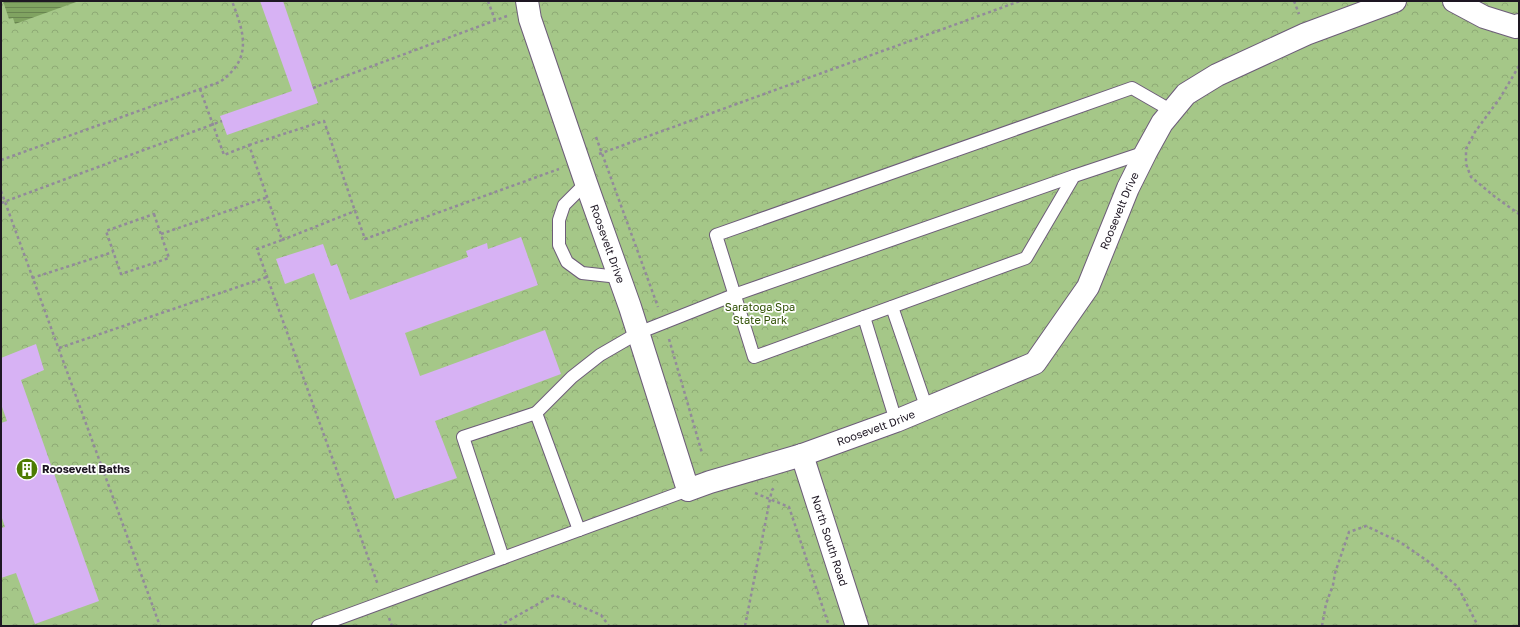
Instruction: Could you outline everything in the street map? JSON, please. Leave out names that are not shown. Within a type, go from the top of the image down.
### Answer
[{"type":"street","name":"Roosevelt Drive","points":[[528,5],[530,18],[638,333],[688,490],[802,454],[896,421],[1035,363],[1088,287],[1128,188],[1146,152],[1162,123],[1186,94],[1217,75],[1306,34],[1395,1]]},
{"type":"street","points":[[1454,1],[1484,17],[1516,27],[1519,24]]},
{"type":"street","name":"North South Road","points":[[802,454],[857,626]]},
{"type":"lane","points":[[1074,176],[1026,258],[754,357],[716,235],[1132,88],[1172,111]]},
{"type":"lane","points":[[503,558],[463,437],[536,414],[572,377],[600,355],[638,333],[664,322],[734,295],[1146,152]]},
{"type":"lane","points":[[586,183],[564,205],[559,220],[559,245],[567,262],[582,273],[619,277]]},
{"type":"lane","points":[[892,307],[927,409]]},
{"type":"lane","points":[[864,317],[896,421]]},
{"type":"lane","points":[[536,414],[578,530]]},
{"type":"lane","points":[[318,626],[688,490]]},
{"type":"path","points":[[1,160],[220,82],[235,69],[243,51],[242,30],[232,1]]},
{"type":"path","points":[[488,1],[495,20]]},
{"type":"path","points":[[200,89],[224,155],[249,145],[324,121],[365,239],[1020,1]]},
{"type":"path","points":[[313,88],[495,20],[528,5]]},
{"type":"path","points":[[1519,66],[1500,98],[1466,149],[1466,164],[1471,177],[1519,214]]},
{"type":"path","points":[[1,203],[222,121]]},
{"type":"path","points":[[594,132],[664,322],[701,448]]},
{"type":"path","points":[[249,145],[282,240]]},
{"type":"path","points":[[1,191],[160,626]]},
{"type":"path","points":[[161,234],[268,197]]},
{"type":"path","points":[[355,211],[257,249],[384,601]]},
{"type":"path","points":[[154,214],[169,258],[121,274],[113,252],[106,231],[154,214]]},
{"type":"path","points":[[32,278],[113,252]]},
{"type":"path","points":[[59,348],[268,277]]},
{"type":"path","points":[[745,626],[772,490],[777,484]]},
{"type":"path","points":[[754,493],[789,507],[829,626]]},
{"type":"path","points":[[1322,626],[1326,604],[1349,532],[1366,526],[1400,542],[1429,562],[1458,587],[1478,626]]},
{"type":"path","points":[[499,626],[554,595],[601,615],[609,626]]},
{"type":"green space","name":"Saratoga Spa State Park","points":[[1,1],[1519,1],[1519,626],[1,626]]},
{"type":"shaded area","points":[[3,1],[79,1],[15,24],[13,18],[9,19]]},
{"type":"building","points":[[260,1],[283,1],[318,103],[227,135],[220,116],[292,91]]},
{"type":"building","points":[[521,237],[538,285],[405,333],[420,376],[545,330],[561,374],[435,421],[457,478],[395,499],[314,273],[285,284],[276,259],[323,244],[331,266],[337,264],[350,300],[468,257],[466,251],[487,243],[488,249]]},
{"type":"building","name":"Roosevelt Baths","points":[[36,344],[44,370],[21,380],[99,601],[35,624],[16,573],[1,578],[1,528],[5,527],[1,515],[1,423],[7,421],[1,404],[1,358]]},
{"type":"place","name":"Roosevelt Baths","points":[[27,469]]}]
